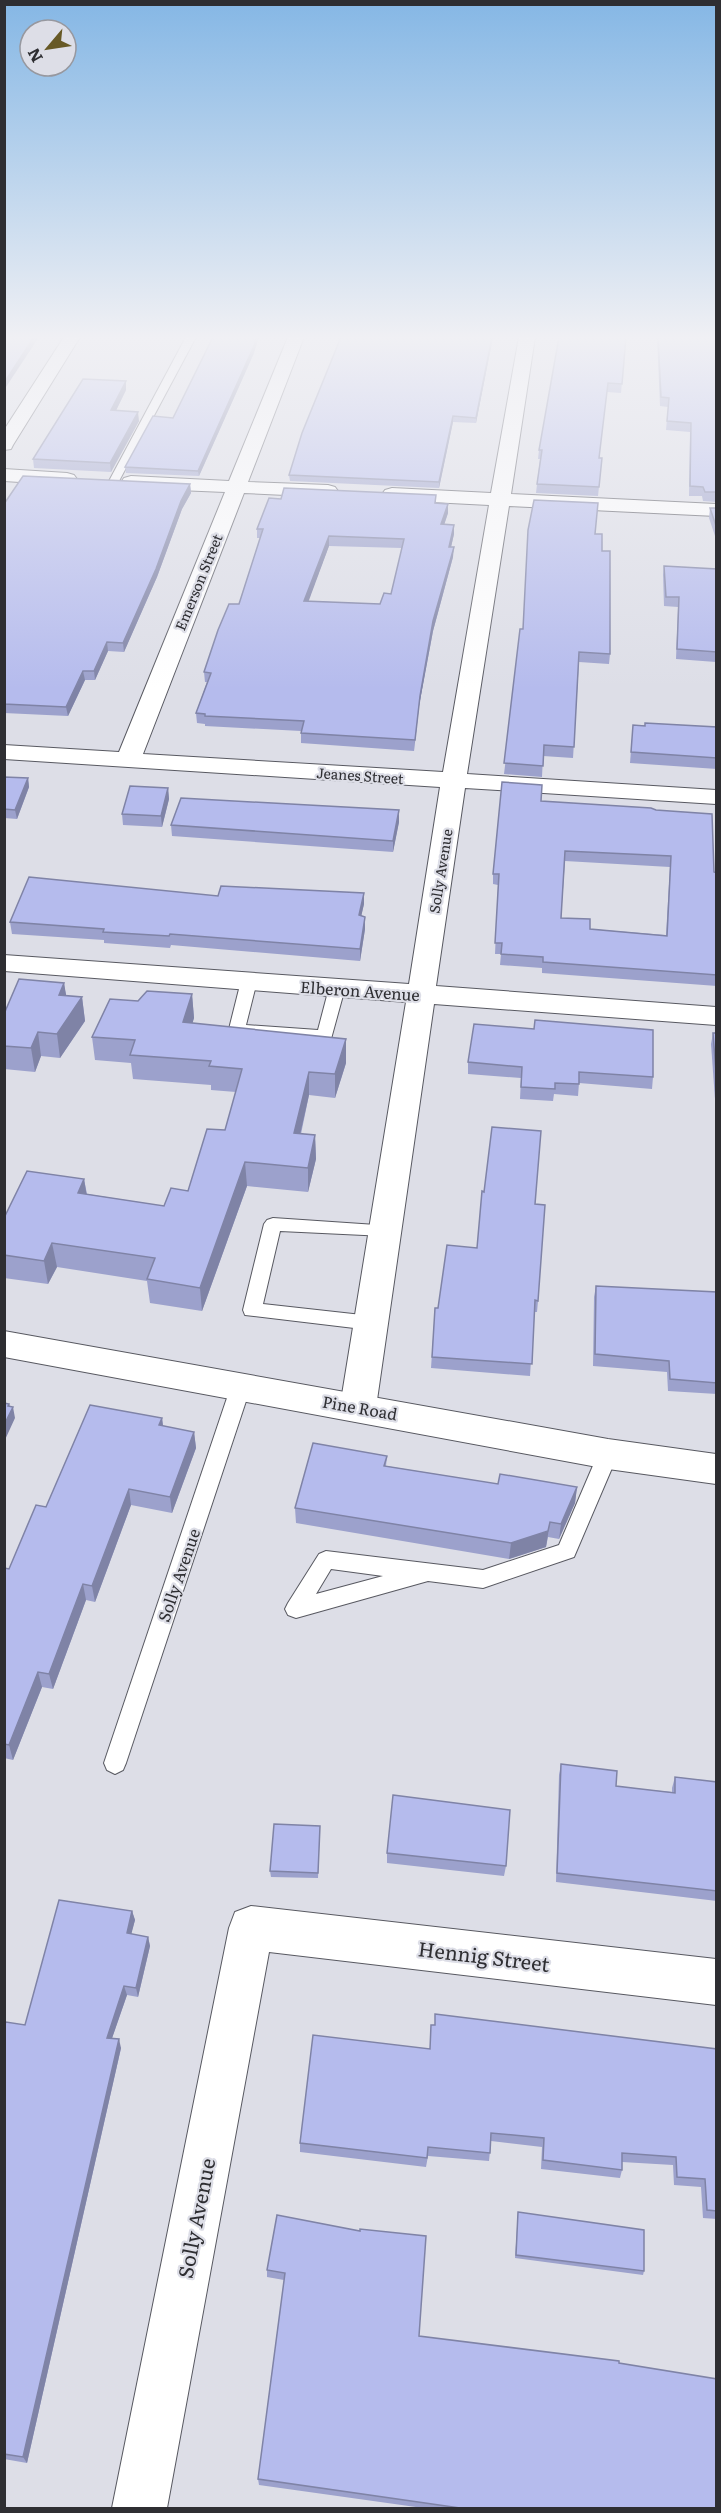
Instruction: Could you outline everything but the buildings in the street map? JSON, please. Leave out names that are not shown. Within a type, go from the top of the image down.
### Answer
[{"type":"street","name":"Emerson Street","points":[[128,760],[249,454]]},
{"type":"street","name":"Solly Avenue","points":[[358,1407],[454,781],[508,454]]},
{"type":"street","points":[[4,475],[351,492]]},
{"type":"street","points":[[374,493],[717,510]]},
{"type":"street","name":"Jeanes Street","points":[[4,752],[717,797]]},
{"type":"street","name":"Elberon Avenue","points":[[4,963],[717,1016]]},
{"type":"street","name":"Pine Road","points":[[4,1344],[608,1454],[717,1469]]},
{"type":"street","name":"Solly Avenue","points":[[139,2508],[251,1928]]},
{"type":"street","name":"Hennig Street","points":[[251,1928],[717,1982]]},
{"type":"lane","points":[[114,481],[128,454]]},
{"type":"lane","points":[[249,981],[237,1029],[325,1035],[337,988]]},
{"type":"lane","points":[[371,1323],[252,1310],[273,1224],[386,1230]]},
{"type":"lane","name":"Solly Avenue","points":[[115,1763],[242,1386]]},
{"type":"lane","points":[[429,1572],[296,1609],[326,1560],[429,1572],[483,1579],[567,1551],[608,1454]]}]
